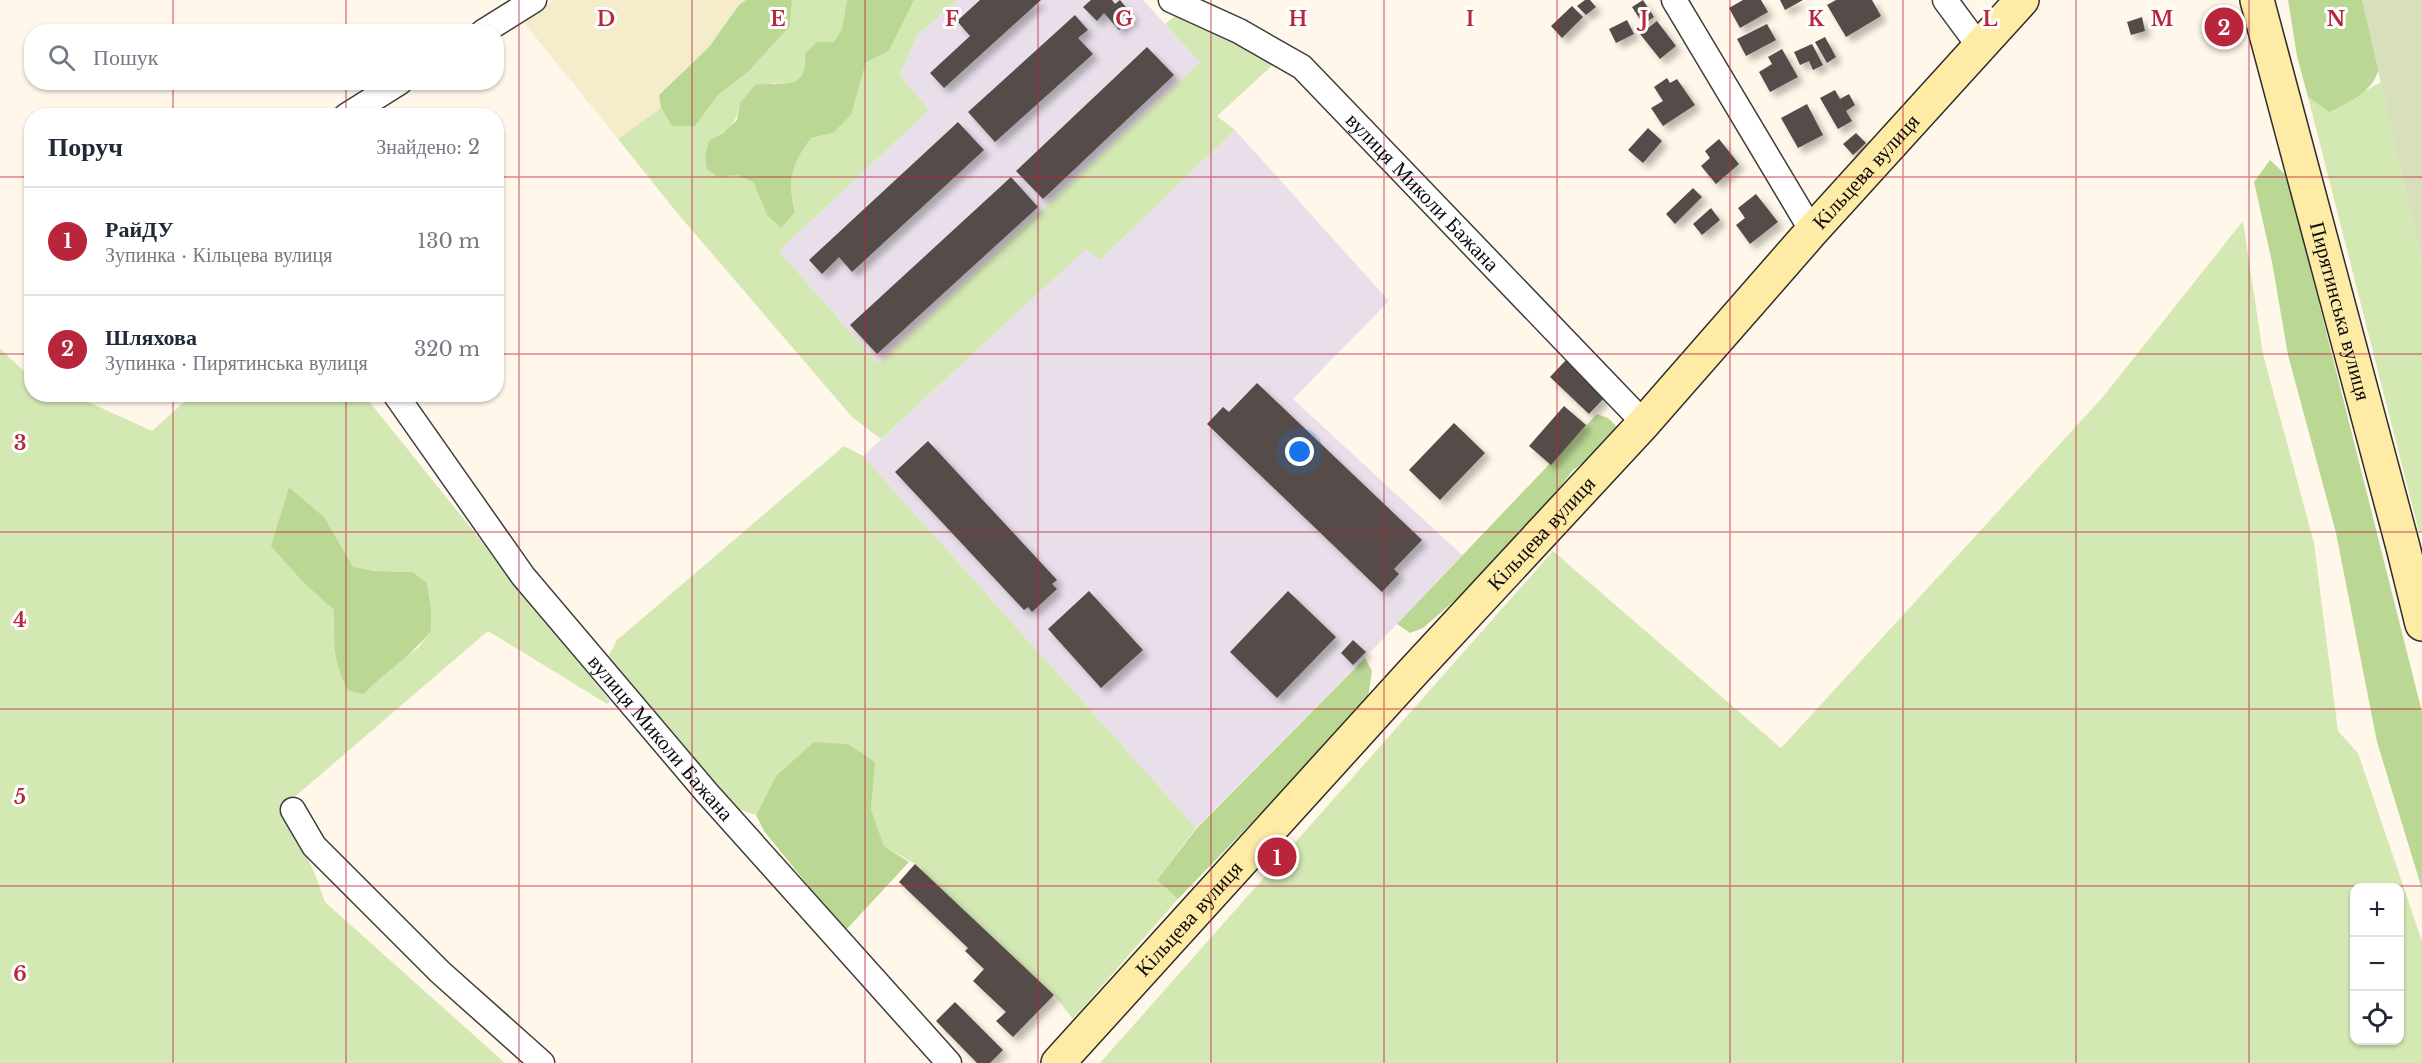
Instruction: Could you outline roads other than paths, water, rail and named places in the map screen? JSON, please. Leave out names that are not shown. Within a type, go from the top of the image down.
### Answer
[{"type":"street","points":[[496,24],[534,0]]},
{"type":"street","name":"вулиця Миколи Бажана","points":[[1171,0],[1239,31],[1302,68],[1644,423]]},
{"type":"street","points":[[1674,0],[1812,231]]},
{"type":"street","points":[[1945,0],[1979,46]]},
{"type":"street","name":"Кільцева вулиця","points":[[1058,1063],[1644,423],[1812,231],[2022,0]]},
{"type":"street","name":"Пирятинська вулиця","points":[[2257,0],[2386,479],[2422,624]]},
{"type":"street","points":[[359,108],[387,90]]},
{"type":"street","name":"вулиця Миколи Бажана","points":[[401,402],[523,576],[707,793],[949,1063]]},
{"type":"street","points":[[293,810],[314,846],[440,972],[542,1063]]},
{"type":"place","name":"Шляхова","points":[[2224,27]]},
{"type":"place","name":"РайДУ","points":[[1277,857]]}]
